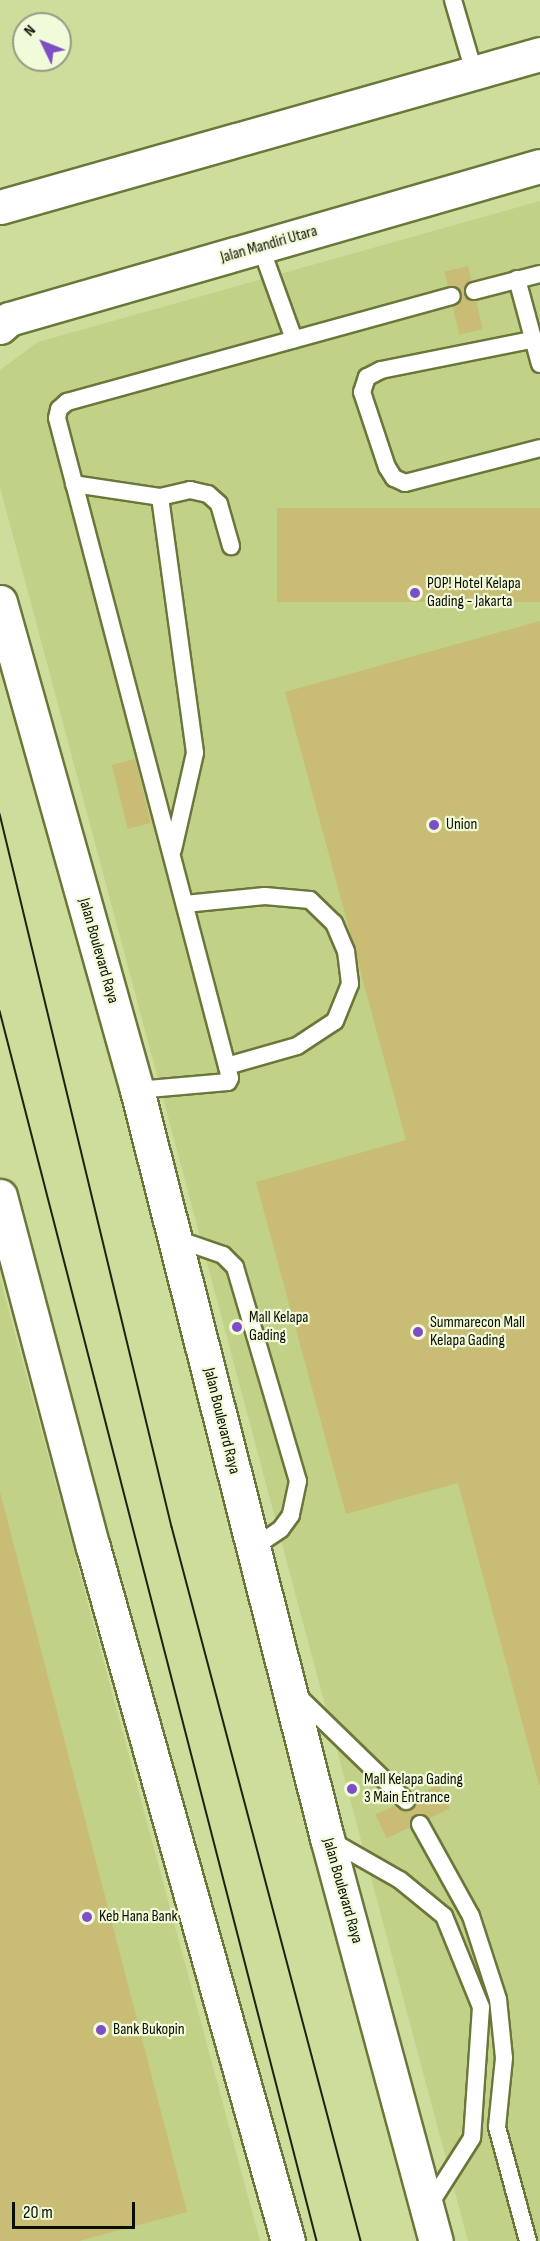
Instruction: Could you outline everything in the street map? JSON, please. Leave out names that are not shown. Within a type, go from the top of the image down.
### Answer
[{"type":"main road","points":[[0,207],[540,54]]},
{"type":"main road","name":"Jalan Mandiri Utara","points":[[0,327],[9,319],[540,166]]},
{"type":"main road","name":"Jalan Boulevard Raya","points":[[0,602],[137,1090],[327,1838],[436,2241]]},
{"type":"main road","points":[[0,1196],[93,1547],[288,2241]]},
{"type":"lane","points":[[453,0],[474,72]]},
{"type":"lane","points":[[261,248],[294,339]]},
{"type":"lane","points":[[474,291],[540,274]]},
{"type":"lane","points":[[517,279],[531,340],[540,364]]},
{"type":"lane","points":[[137,1090],[228,1082],[227,1066],[57,418],[59,409],[67,402],[452,296]]},
{"type":"lane","points":[[531,340],[381,370],[368,377],[362,392],[387,467],[394,478],[405,483],[540,448]]},
{"type":"lane","points":[[74,484],[160,497],[190,490],[208,494],[219,504],[231,546]]},
{"type":"lane","points":[[160,497],[195,753],[172,854]]},
{"type":"lane","points":[[184,904],[265,896],[310,900],[334,923],[346,951],[350,984],[335,1021],[297,1046],[227,1066]]},
{"type":"lane","points":[[174,1238],[223,1255],[236,1267],[298,1481],[286,1522],[253,1548]]},
{"type":"lane","points":[[288,1686],[406,1801]]},
{"type":"lane","points":[[420,1824],[471,1916],[498,1999],[504,2058],[497,2127],[528,2241]]},
{"type":"lane","points":[[327,1838],[400,1880],[444,1916],[481,2007],[472,2138],[427,2210]]},
{"type":"lane","points":[[472,2138],[497,2127]]},
{"type":"shaded area","name":"Mall Kelapa Gading","points":[[540,201],[540,2241],[468,2241],[0,487],[0,370],[38,342]]},
{"type":"shaded area","points":[[0,1278],[260,2241],[0,2241]]},
{"type":"building","points":[[468,266],[483,329],[459,335],[445,271]]},
{"type":"building","points":[[277,508],[540,508],[540,602],[277,602]]},
{"type":"building","name":"Summarecon Mall Kelapa Gading","points":[[540,621],[539,1785],[458,1483],[346,1514],[256,1182],[406,1140],[285,692]]},
{"type":"building","points":[[135,759],[151,823],[128,829],[112,765]]},
{"type":"building","points":[[0,1492],[187,2212],[79,2241],[0,2241]]},
{"type":"building","points":[[439,1785],[450,1809],[387,1838],[376,1815]]},
{"type":"tram line","points":[[0,814],[172,1527],[361,2241]]},
{"type":"tram line","points":[[0,1011],[317,2241]]},
{"type":"place","name":"POP! Hotel Kelapa Gading - Jakarta","points":[[415,593]]},
{"type":"place","name":"Union","points":[[434,825]]},
{"type":"place","name":"Mall Kelapa Gading","points":[[237,1327]]},
{"type":"place","name":"Summarecon Mall Kelapa Gading","points":[[418,1332]]},
{"type":"place","name":"Mall Kelapa Gading 3 Main Entrance","points":[[352,1789]]},
{"type":"place","name":"Keb Hana Bank","points":[[87,1917]]},
{"type":"place","name":"Bank Bukopin","points":[[101,2030]]}]
